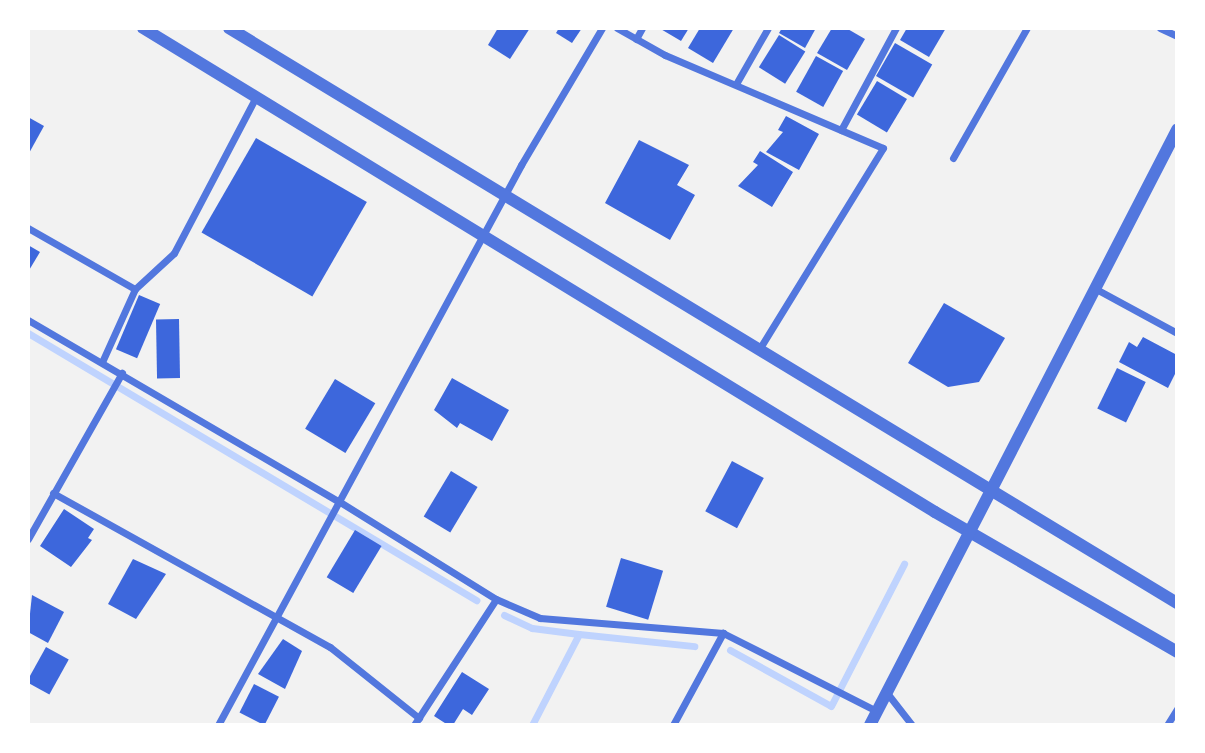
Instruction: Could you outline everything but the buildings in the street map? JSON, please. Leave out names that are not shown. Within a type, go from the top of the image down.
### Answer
[{"type":"street","points":[[143,28],[970,532],[1177,652]]},
{"type":"street","points":[[229,28],[1177,603]]},
{"type":"street","points":[[218,725],[507,195],[602,28]]},
{"type":"street","points":[[617,28],[636,39],[883,148],[760,348]]},
{"type":"street","points":[[636,39],[642,28]]},
{"type":"street","points":[[736,84],[768,28]]},
{"type":"street","points":[[841,130],[896,28]]},
{"type":"street","points":[[953,158],[1027,28]]},
{"type":"street","points":[[1160,28],[1177,36]]},
{"type":"street","points":[[102,362],[135,289],[174,253],[256,97]]},
{"type":"street","points":[[870,725],[1177,130]]},
{"type":"street","points":[[28,228],[135,289]]},
{"type":"street","points":[[1096,289],[1177,333]]},
{"type":"street","points":[[28,320],[102,362],[118,380],[336,509],[496,599],[540,618],[723,634],[877,711]]},
{"type":"street","points":[[28,539],[118,380]]},
{"type":"street","points":[[53,493],[330,647],[417,722],[496,599]]},
{"type":"street","points":[[673,725],[723,634]]},
{"type":"street","points":[[887,693],[912,725]]},
{"type":"street","points":[[1167,725],[1177,709]]},
{"type":"waterway","points":[[28,333],[476,600]]},
{"type":"waterway","points":[[730,650],[831,706],[904,564]]},
{"type":"waterway","points":[[504,615],[532,628],[579,634]]},
{"type":"waterway","points":[[532,725],[579,634],[694,646]]}]
